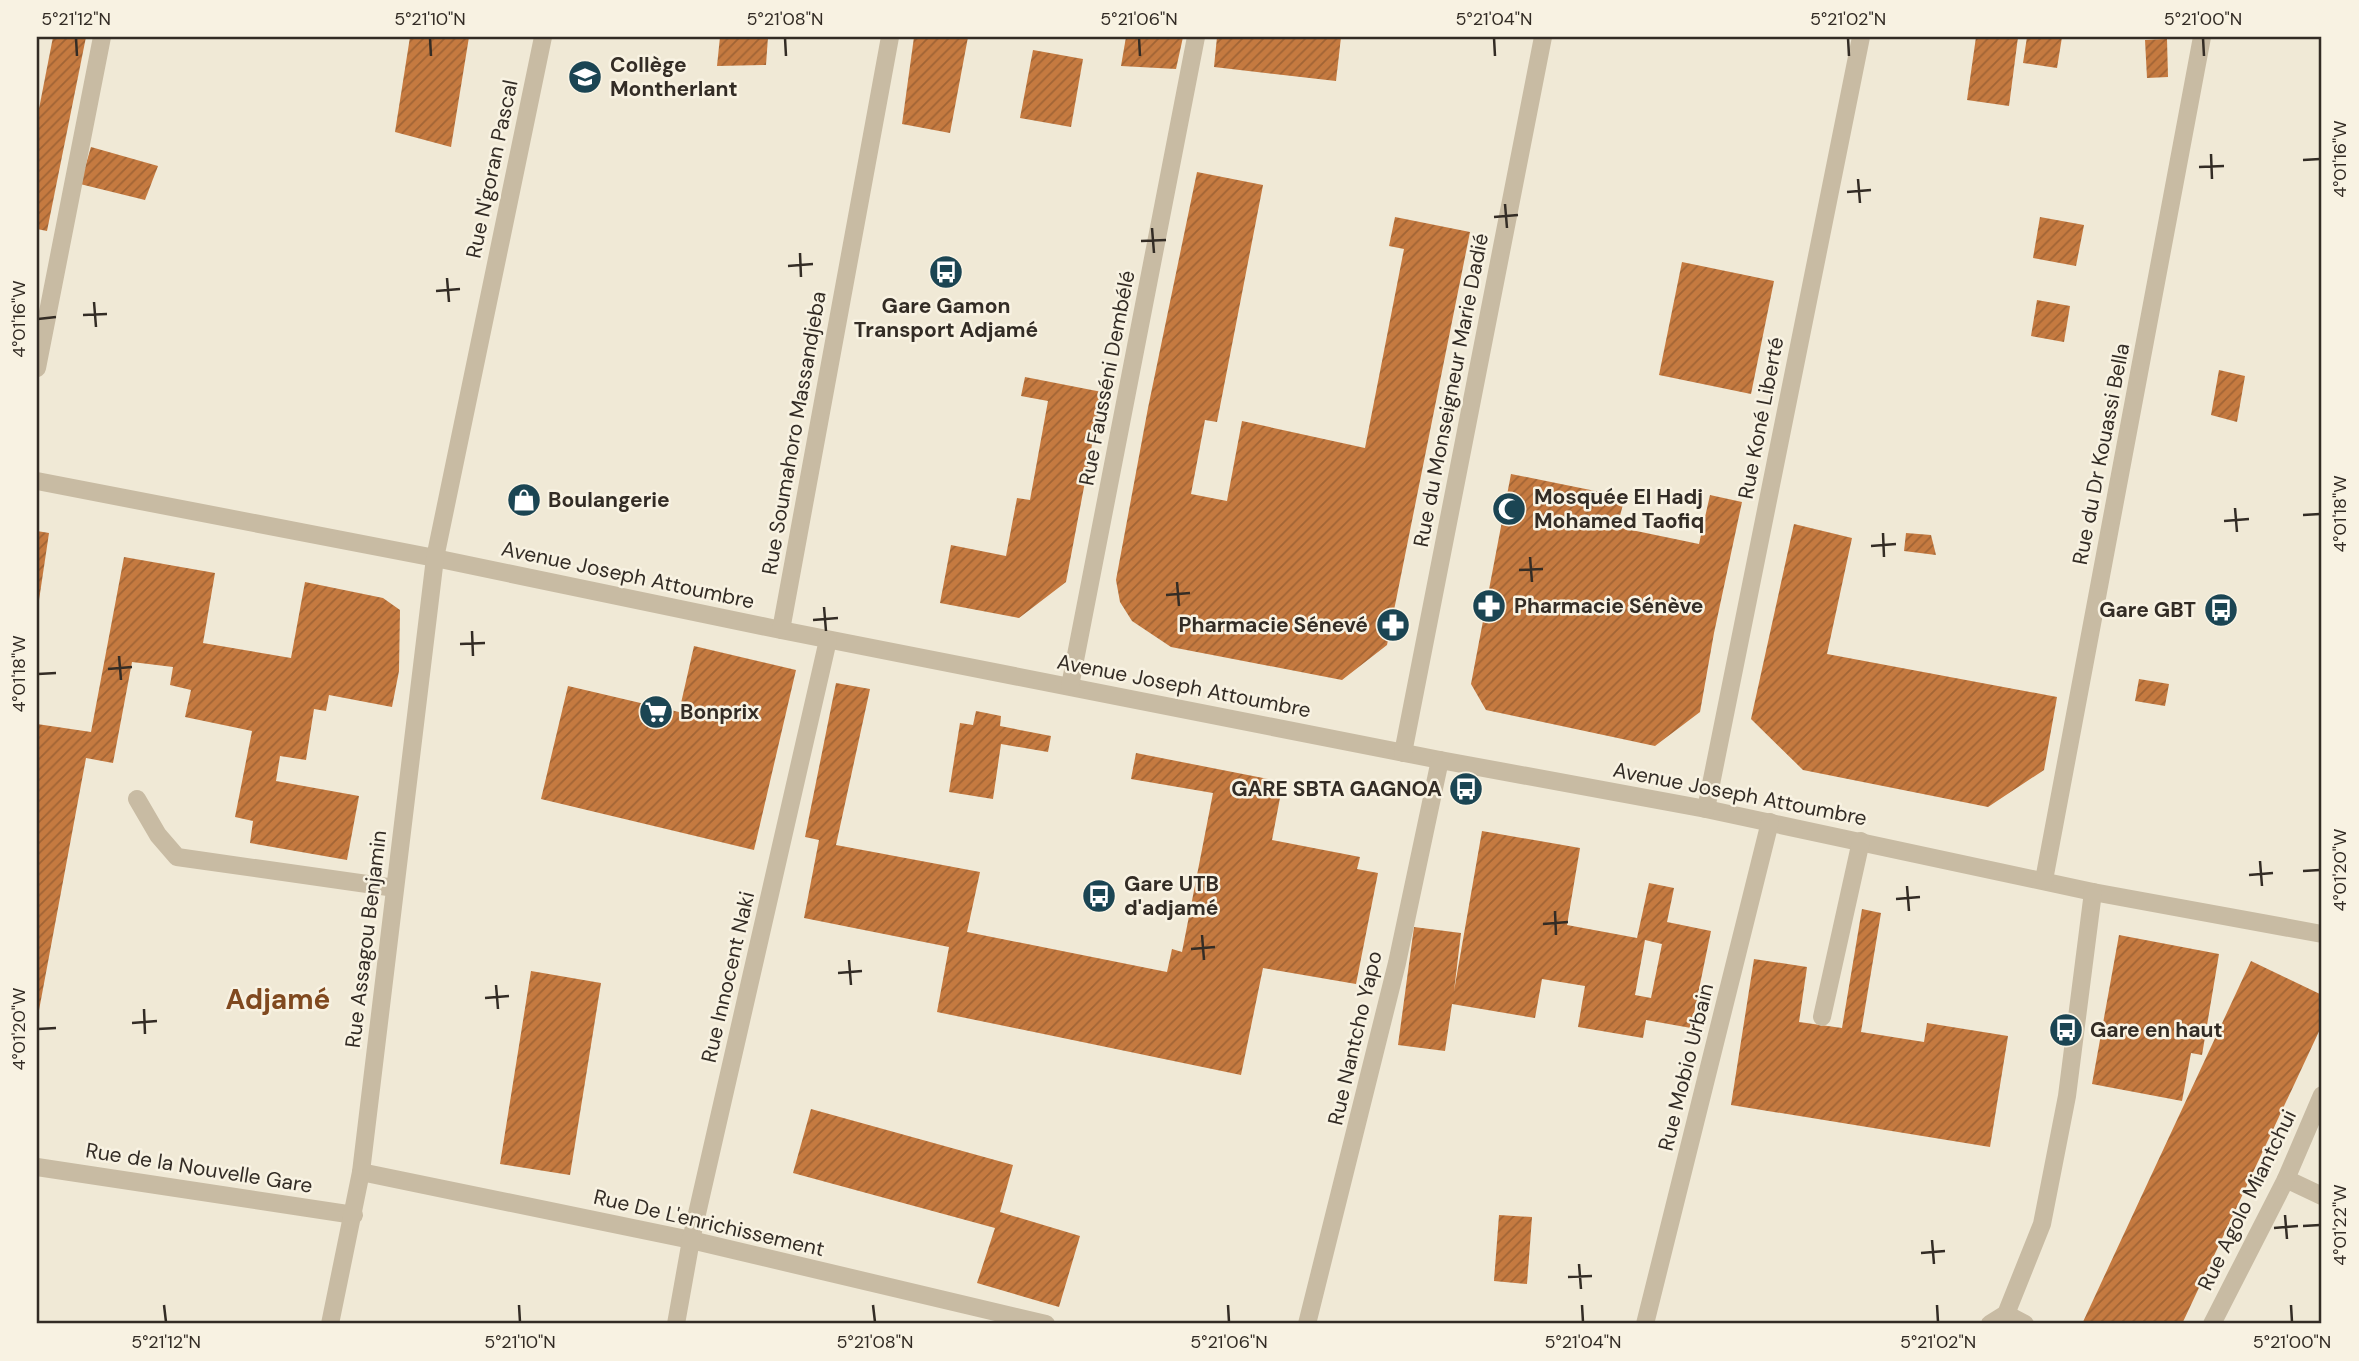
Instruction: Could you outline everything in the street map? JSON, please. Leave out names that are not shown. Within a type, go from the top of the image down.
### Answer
[{"type":"street","points":[[37,368],[102,37]]},
{"type":"street","name":"Rue N'goran Pascal","points":[[435,558],[543,37]]},
{"type":"street","name":"Rue Soumahoro Massandjeba","points":[[781,630],[890,37]]},
{"type":"street","name":"Rue Fausséni Dembélé","points":[[1070,686],[1196,37]]},
{"type":"street","name":"Rue du Monseigneur Marie Dadié","points":[[1403,752],[1543,37]]},
{"type":"street","name":"Rue Koné Liberté","points":[[1706,809],[1861,37]]},
{"type":"street","name":"Rue du Dr Kouassi Bella","points":[[2044,880],[2202,37]]},
{"type":"street","name":"Avenue Joseph Attoumbre","points":[[37,481],[435,558],[828,640],[1440,760],[1706,809],[2093,892],[2322,934]]},
{"type":"street","name":"Rue Assagou Benjamin","points":[[330,1324],[361,1172],[435,558]]},
{"type":"street","name":"Rue Innocent Naki","points":[[676,1324],[691,1240],[828,640]]},
{"type":"street","name":"Rue Nantcho Yapo","points":[[1307,1324],[1397,963],[1440,760]]},
{"type":"street","points":[[138,799],[158,835],[177,857],[395,888]]},
{"type":"street","name":"Rue Mobio Urbain","points":[[1646,1324],[1770,822]]},
{"type":"street","points":[[1822,1017],[1861,841]]},
{"type":"street","points":[[1990,1324],[2006,1314],[2042,1224],[2067,1096],[2093,892]]},
{"type":"street","name":"Rue Agolo Miantchui","points":[[2212,1324],[2286,1179],[2322,1096]]},
{"type":"street","name":"Rue de la Nouvelle Gare","points":[[37,1167],[354,1215]]},
{"type":"street","name":"Rue De L'enrichissement","points":[[361,1172],[691,1240],[1046,1324]]},
{"type":"street","points":[[2286,1179],[2322,1196]]},
{"type":"street","points":[[2006,1314],[2025,1324]]},
{"type":"building","points":[[53,37],[86,37],[47,231],[37,229],[37,119]]},
{"type":"building","points":[[410,37],[469,37],[451,147],[395,132]]},
{"type":"building","points":[[720,37],[768,37],[766,65],[717,66]]},
{"type":"building","points":[[914,37],[968,37],[950,133],[902,124]]},
{"type":"building","points":[[1126,37],[1183,37],[1176,69],[1121,66]]},
{"type":"building","points":[[1217,37],[1341,37],[1336,81],[1214,67]]},
{"type":"building","points":[[1976,37],[2018,37],[2009,106],[1967,100]]},
{"type":"building","points":[[2027,37],[2062,37],[2057,68],[2023,63]]},
{"type":"building","points":[[2167,39],[2168,77],[2147,78],[2145,40]]},
{"type":"building","points":[[1033,50],[1083,59],[1071,127],[1020,118]]},
{"type":"building","points":[[91,147],[158,166],[145,200],[80,184]]},
{"type":"building","points":[[1197,172],[1263,185],[1217,422],[1205,420],[1191,494],[1227,501],[1242,421],[1365,448],[1404,249],[1389,246],[1395,217],[1470,232],[1387,645],[1342,680],[1171,647],[1132,621],[1120,602],[1116,580],[1148,408]]},
{"type":"building","points":[[2040,217],[2084,225],[2076,266],[2033,258]]},
{"type":"building","points":[[1682,262],[1774,281],[1751,394],[1659,375]]},
{"type":"building","points":[[2037,300],[2070,306],[2064,342],[2031,336]]},
{"type":"building","points":[[2219,370],[2245,376],[2237,422],[2211,415]]},
{"type":"building","points":[[1025,377],[1102,392],[1066,582],[1019,618],[940,603],[951,545],[1006,556],[1017,498],[1030,500],[1048,401],[1021,396]]},
{"type":"building","points":[[1511,474],[1625,497],[1617,527],[1699,544],[1710,495],[1742,502],[1700,712],[1655,746],[1486,710],[1471,684]]},
{"type":"building","points":[[1794,524],[1852,538],[1827,654],[2057,697],[2044,770],[1988,807],[1803,770],[1751,719]]},
{"type":"building","points":[[37,531],[49,533],[38,607],[37,607]]},
{"type":"building","points":[[1906,533],[1931,535],[1936,555],[1904,551]]},
{"type":"building","points":[[124,557],[215,573],[203,643],[291,658],[305,582],[383,598],[400,610],[399,671],[392,707],[329,695],[326,711],[314,709],[306,760],[280,756],[276,781],[359,796],[347,860],[250,843],[253,821],[235,817],[252,731],[185,717],[191,690],[170,685],[173,667],[132,662],[113,763],[86,758],[37,1021],[37,724],[91,732]]},
{"type":"building","points":[[694,646],[796,670],[754,850],[541,799],[568,686],[679,712]]},
{"type":"building","points":[[2139,679],[2169,684],[2165,706],[2135,701]]},
{"type":"building","points":[[836,683],[870,689],[836,845],[980,872],[967,932],[1167,972],[1172,949],[1182,952],[1213,793],[1131,779],[1136,753],[1283,782],[1272,840],[1360,857],[1357,869],[1378,873],[1356,984],[1263,968],[1241,1075],[937,1012],[949,947],[804,918],[819,840],[805,837]]},
{"type":"building","points":[[976,711],[1001,716],[1000,726],[1051,736],[1048,752],[1001,744],[993,799],[949,792],[960,723],[973,725]]},
{"type":"building","points":[[1482,831],[1580,848],[1567,925],[1637,938],[1649,883],[1674,888],[1667,922],[1711,931],[1691,1028],[1646,1020],[1643,1038],[1578,1027],[1585,986],[1542,979],[1535,1018],[1452,1004],[1445,1051],[1398,1045],[1414,927],[1461,933],[1454,991]],"holes":[[[1645,940],[1662,944],[1651,998],[1635,995]]]},
{"type":"building","points":[[1862,909],[1881,913],[1861,1032],[1924,1042],[1927,1023],[2008,1036],[1990,1147],[1731,1105],[1754,959],[1807,967],[1799,1022],[1842,1028]]},
{"type":"building","points":[[2119,935],[2219,954],[2202,1055],[2191,1053],[2182,1101],[2092,1084]]},
{"type":"building","points":[[2251,961],[2322,995],[2322,1025],[2182,1324],[2082,1324]]},
{"type":"building","points":[[531,971],[601,983],[570,1175],[500,1164]]},
{"type":"building","points":[[811,1109],[1013,1165],[1000,1212],[1080,1236],[1059,1307],[977,1283],[995,1228],[793,1173]]},
{"type":"building","points":[[1499,1215],[1532,1217],[1527,1284],[1494,1281]]},
{"type":"place","name":"Collège Montherlant","points":[[585,77]]},
{"type":"place","name":"Gare Gamon Transport Adjamé","points":[[946,272]]},
{"type":"place","name":"Boulangerie","points":[[524,500]]},
{"type":"place","name":"Mosquée El Hadj Mohamed Taofiq","points":[[1509,509]]},
{"type":"place","name":"Pharmacie Sénève","points":[[1489,606]]},
{"type":"place","name":"Gare GBT","points":[[2221,610]]},
{"type":"place","name":"Pharmacie Sénevé","points":[[1393,625]]},
{"type":"place","name":"Bonprix","points":[[656,712]]},
{"type":"place","name":"GARE SBTA GAGNOA","points":[[1466,789]]},
{"type":"place","name":"Gare UTB d'adjamé","points":[[1099,896]]},
{"type":"place","name":"Gare en haut","points":[[2066,1030]]},
{"type":"district","name":"Adjamé","points":[[278,999]]}]
